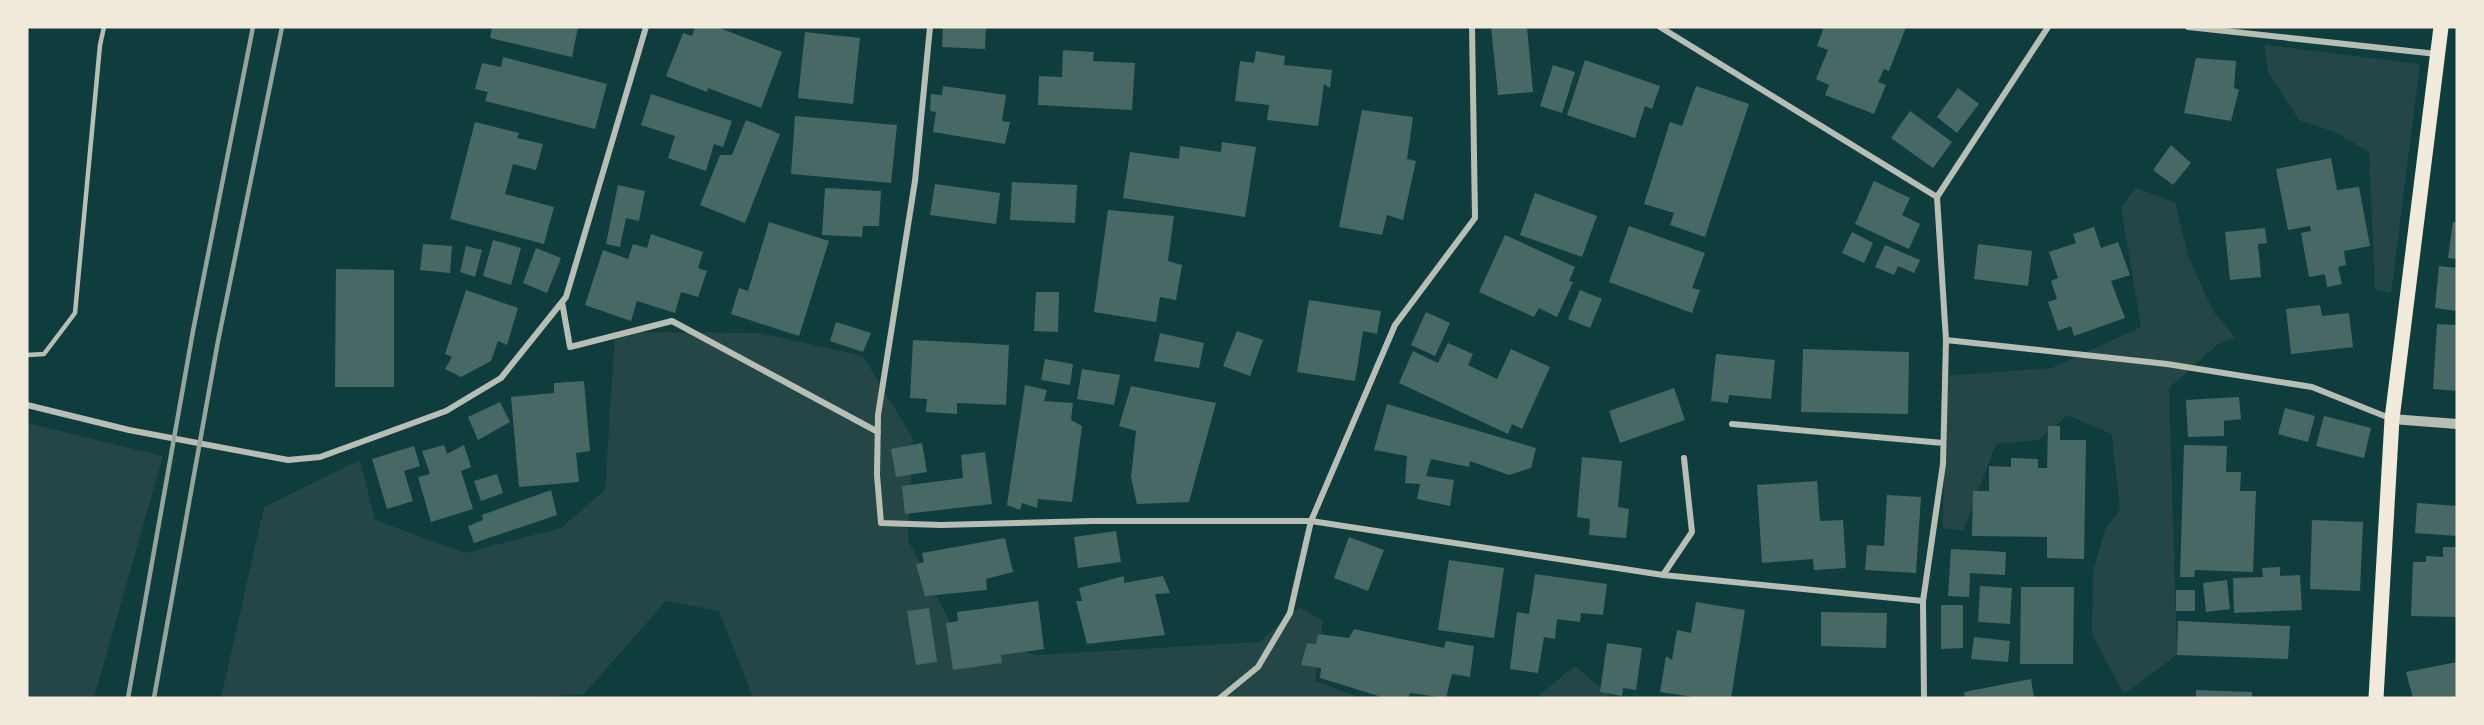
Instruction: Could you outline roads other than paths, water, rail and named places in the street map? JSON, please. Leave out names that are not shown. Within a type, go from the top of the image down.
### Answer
[{"type":"main road","points":[[2376,698],[2392,419],[2441,27]]},
{"type":"street","points":[[27,405],[129,430],[288,460],[320,457],[446,411],[501,378],[566,297],[646,27]]},
{"type":"street","points":[[930,27],[915,181],[878,415],[877,475],[881,523],[941,525],[1093,521],[1311,521],[1663,575],[1923,601]]},
{"type":"street","points":[[1220,698],[1258,667],[1290,613],[1311,521],[1395,325],[1475,218],[1472,27]]},
{"type":"street","points":[[1660,27],[1937,197]]},
{"type":"street","points":[[1924,698],[1923,601],[1943,464],[1946,340],[1937,197],[2048,27]]},
{"type":"street","points":[[2188,27],[2437,54]]},
{"type":"street","points":[[562,302],[570,347],[672,321],[878,432]]},
{"type":"street","points":[[1946,340],[2167,364],[2312,387],[2392,419],[2457,424]]},
{"type":"street","points":[[1732,424],[1943,443]]},
{"type":"street","points":[[1663,575],[1692,532],[1684,458]]},
{"type":"lane","points":[[27,355],[44,354],[75,313],[98,62],[104,27]]},
{"type":"railway","points":[[128,698],[193,331],[253,27]]},
{"type":"railway","points":[[154,698],[218,341],[282,27]]}]
